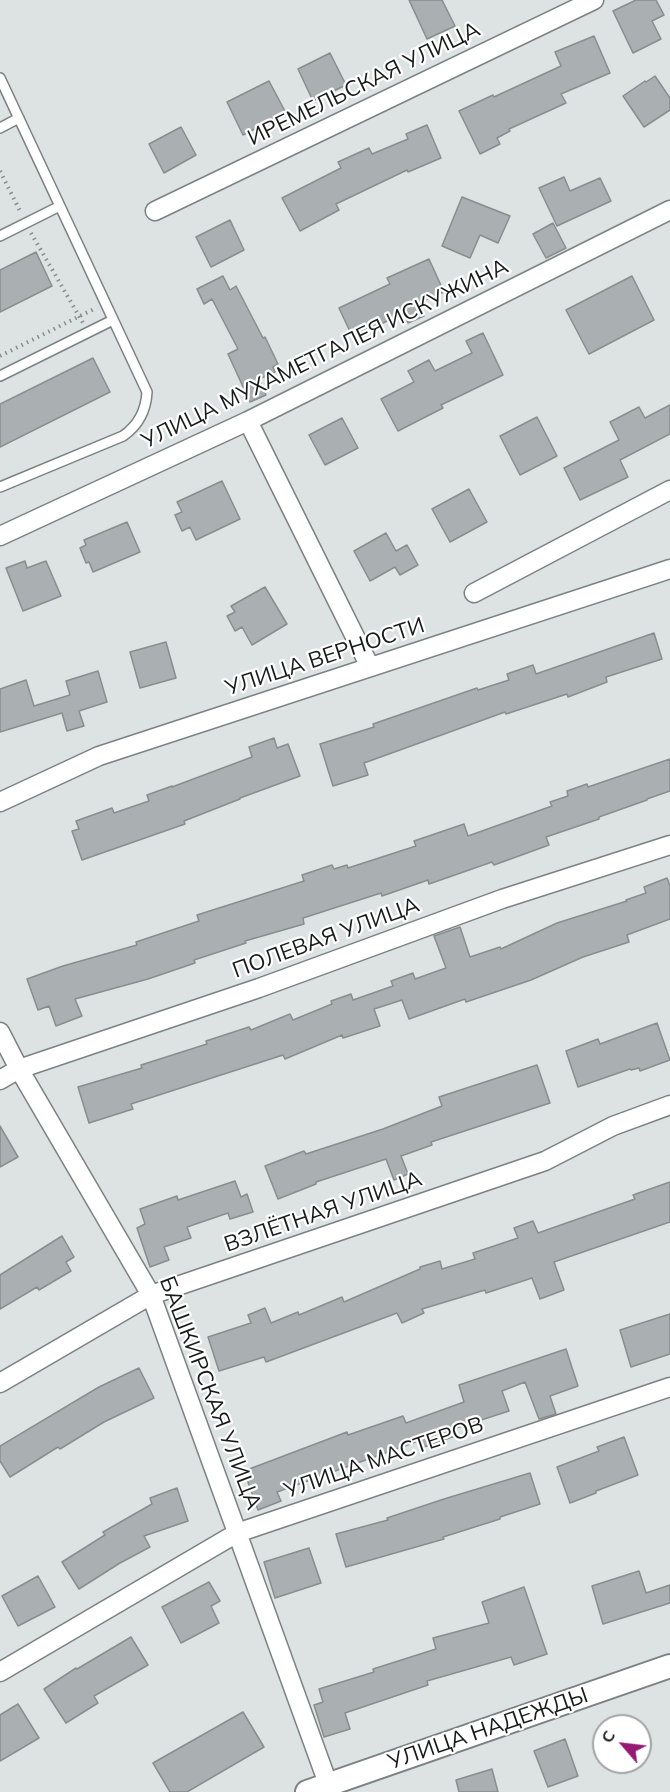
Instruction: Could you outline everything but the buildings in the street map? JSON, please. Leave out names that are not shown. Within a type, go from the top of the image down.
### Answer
[{"type":"street","name":"ИРЕМЕЛЬСКАЯ УЛИЦА","points":[[154,211],[594,0]]},
{"type":"street","name":"УЛИЦА МУХАМЕТГАЛЕЯ ИСКУЖИНА","points":[[0,536],[248,422],[670,210]]},
{"type":"street","points":[[248,422],[370,667]]},
{"type":"street","points":[[474,593],[670,490]]},
{"type":"street","name":"УЛИЦА ВЕРНОСТИ","points":[[0,802],[99,756],[670,568]]},
{"type":"street","name":"ПОЛЕВАЯ УЛИЦА","points":[[0,1080],[19,1069],[260,988],[502,899],[670,845]]},
{"type":"street","name":"БАШКИРСКАЯ УЛИЦА","points":[[0,1032],[19,1069],[152,1295],[330,1788]]},
{"type":"street","name":"ВЗЛЁТНАЯ УЛИЦА","points":[[0,1383],[152,1295],[545,1161],[613,1126],[670,1105]]},
{"type":"street","name":"УЛИЦА МАСТЕРОВ","points":[[0,1672],[237,1533],[670,1387]]},
{"type":"street","name":"УЛИЦА НАДЕЖДЫ","points":[[307,1792],[330,1788],[670,1666]]},
{"type":"lane","points":[[0,78],[147,392],[145,407],[136,424],[123,435],[0,487]]},
{"type":"lane","points":[[0,128],[19,118]]},
{"type":"lane","points":[[0,236],[60,206]]},
{"type":"lane","points":[[0,376],[113,320]]},
{"type":"path","points":[[0,171],[26,223],[88,332]]},
{"type":"path","points":[[0,356],[106,303]]}]
